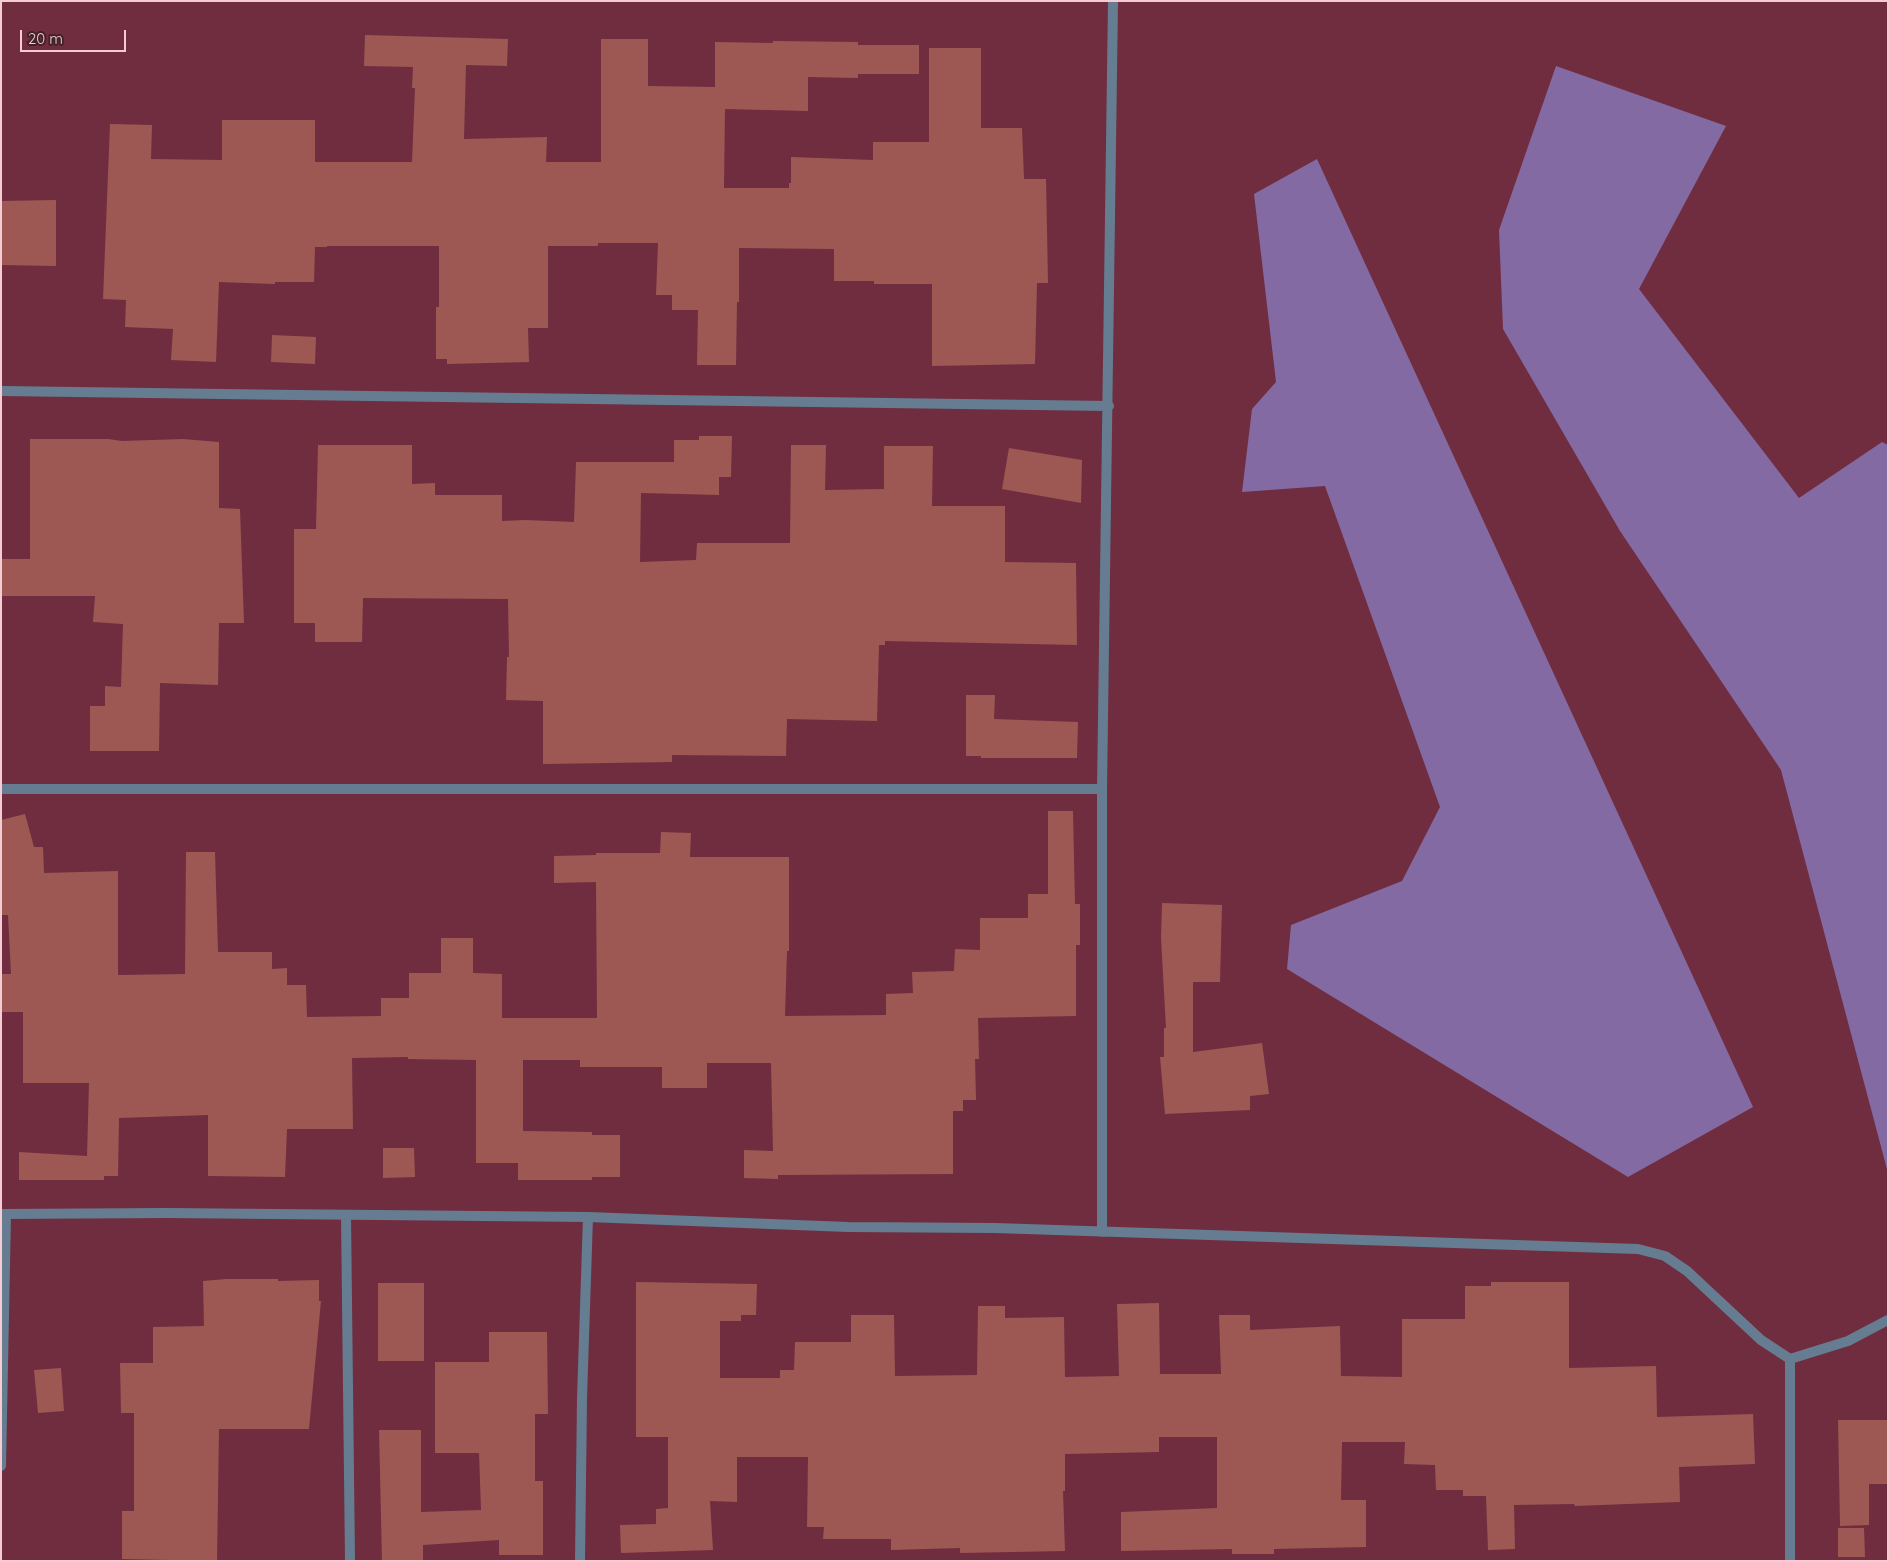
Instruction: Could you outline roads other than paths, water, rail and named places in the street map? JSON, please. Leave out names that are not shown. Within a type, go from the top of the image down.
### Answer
[{"type":"street","points":[[1102,1232],[1102,789],[1109,406],[1113,1]]},
{"type":"street","points":[[1,391],[1109,406]]},
{"type":"street","points":[[1,789],[1102,789]]},
{"type":"street","points":[[1,1466],[4,1214],[167,1213],[588,1217],[848,1227],[995,1228],[1638,1250],[1665,1256],[1687,1271],[1761,1340],[1790,1359]]},
{"type":"street","points":[[346,1215],[350,1561]]},
{"type":"street","points":[[580,1561],[582,1398],[588,1217]]},
{"type":"street","points":[[1790,1359],[1848,1341],[1888,1320]]},
{"type":"street","points":[[1790,1359],[1790,1561]]}]
